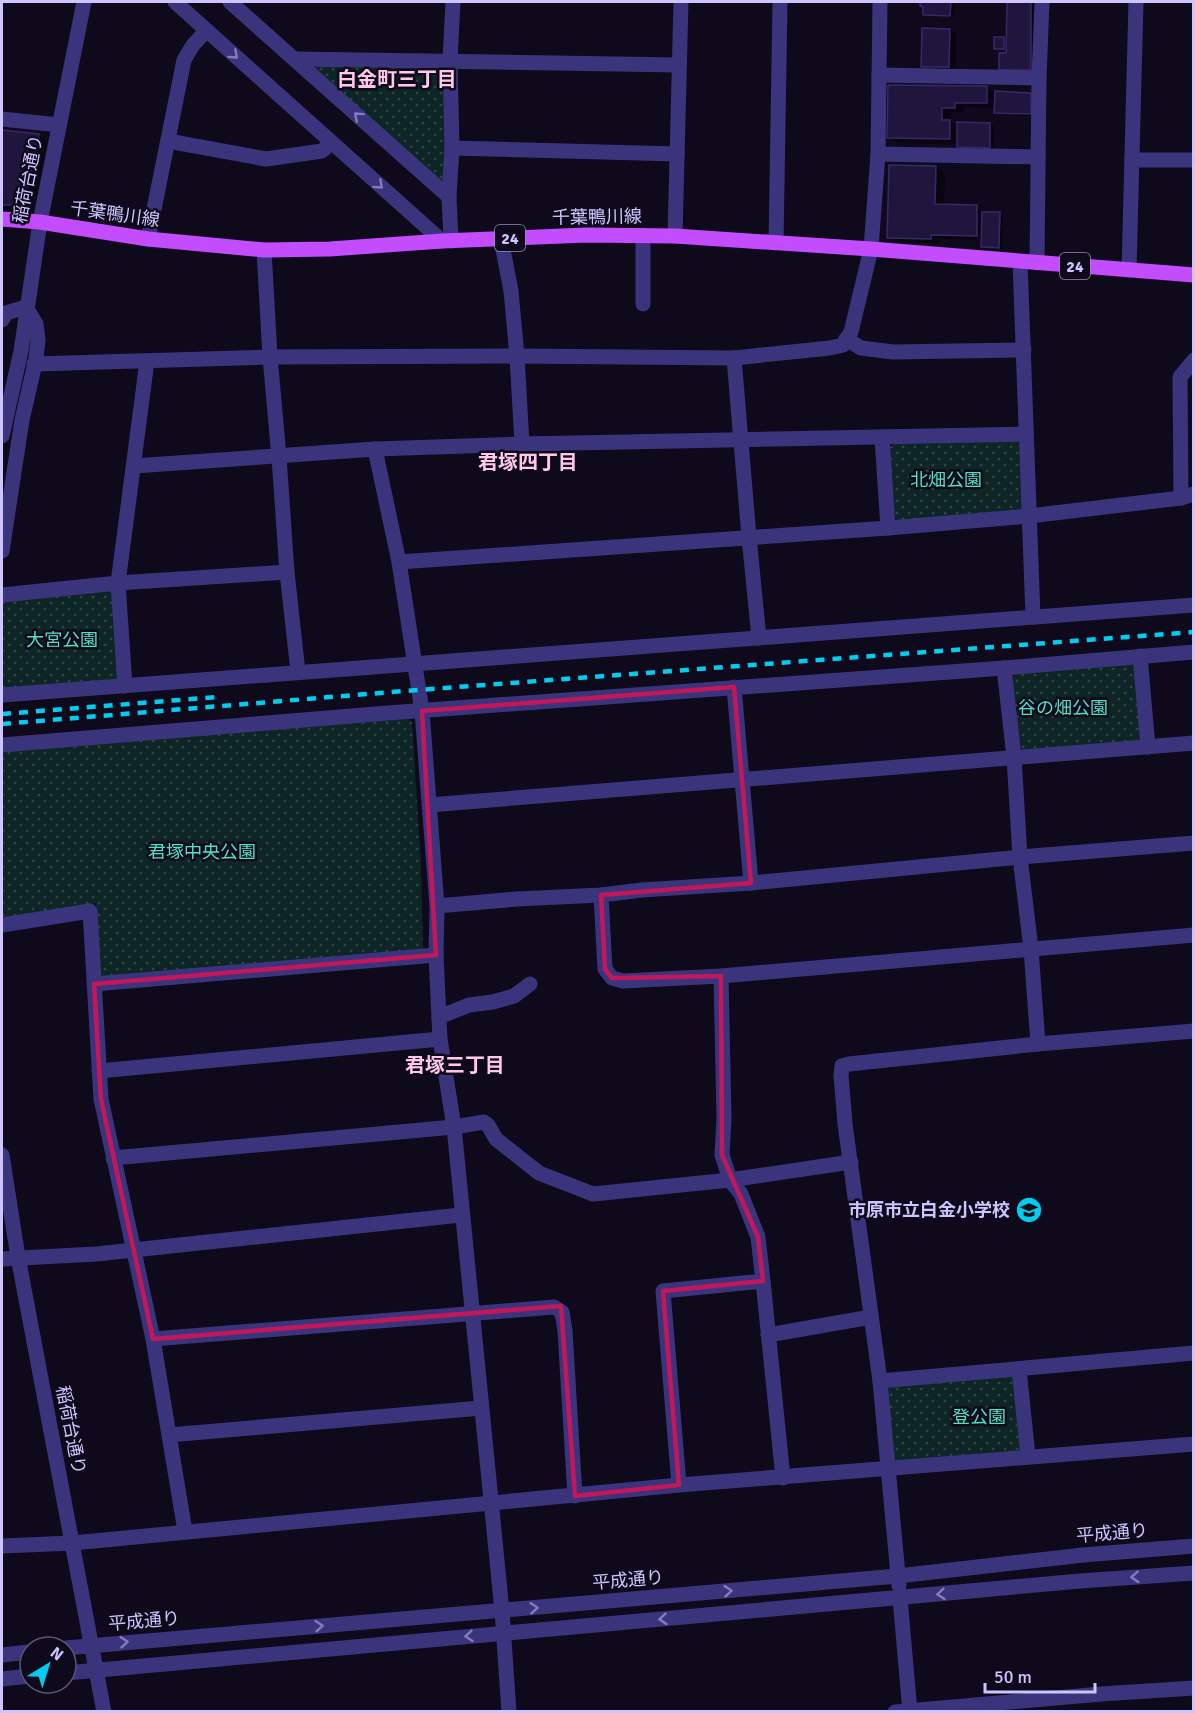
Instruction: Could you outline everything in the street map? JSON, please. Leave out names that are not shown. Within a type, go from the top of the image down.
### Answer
[{"type":"main road","name":"千葉鴨川線","points":[[2,219],[40,222],[148,239],[264,250],[330,249],[586,235],[643,235],[871,249],[1194,275]]},
{"type":"street","name":"稲荷台通り","points":[[2,436],[21,351],[40,222],[84,2]]},
{"type":"street","points":[[175,2],[331,143],[446,241]]},
{"type":"street","points":[[230,2],[449,197]]},
{"type":"street","points":[[446,241],[452,148],[450,60],[453,2]]},
{"type":"street","points":[[675,236],[681,2]]},
{"type":"street","points":[[776,243],[780,2]]},
{"type":"street","points":[[34,364],[270,357],[734,358],[843,345],[851,332],[871,249],[878,154],[880,2]]},
{"type":"street","points":[[1037,263],[1042,2]]},
{"type":"street","points":[[1129,270],[1136,2]]},
{"type":"street","points":[[148,239],[184,60],[193,45],[207,31]]},
{"type":"street","points":[[294,59],[679,65]]},
{"type":"street","points":[[879,75],[1039,78]]},
{"type":"street","points":[[2,119],[59,125]]},
{"type":"street","points":[[168,141],[266,159],[322,151],[331,143]]},
{"type":"street","points":[[452,148],[677,154]]},
{"type":"street","points":[[878,154],[1038,157]]},
{"type":"street","points":[[1132,160],[1194,160]]},
{"type":"street","points":[[643,235],[643,304]]},
{"type":"street","points":[[501,239],[510,291],[517,356],[522,444]]},
{"type":"street","points":[[264,250],[287,572],[298,672]]},
{"type":"street","points":[[1020,262],[1033,617]]},
{"type":"street","points":[[2,320],[6,313],[26,307],[36,324],[38,340],[22,420],[2,550]]},
{"type":"street","points":[[846,339],[861,348],[893,352],[1024,350]]},
{"type":"street","points":[[734,358],[759,638]]},
{"type":"street","points":[[399,562],[888,528],[1029,516],[1187,496],[1180,377],[1194,360]]},
{"type":"street","points":[[124,686],[118,583],[147,361]]},
{"type":"street","points":[[134,466],[375,449],[1026,434]]},
{"type":"street","points":[[882,438],[888,528]]},
{"type":"street","points":[[375,449],[399,562],[422,711],[437,906],[436,955],[440,1039],[454,1127],[502,1611],[509,1712]]},
{"type":"street","points":[[2,595],[118,583],[287,572]]},
{"type":"street","points":[[2,695],[1194,605]]},
{"type":"street","points":[[2,745],[1194,652]]},
{"type":"street","points":[[1140,656],[1148,747]]},
{"type":"street","points":[[1004,668],[1014,757],[1020,857],[1031,949],[1038,1044]]},
{"type":"street","points":[[734,687],[751,883]]},
{"type":"street","points":[[429,805],[1194,743]]},
{"type":"street","points":[[437,906],[751,883],[1194,843]]},
{"type":"street","points":[[601,895],[605,969],[612,978],[623,981],[722,976],[1194,935]]},
{"type":"street","points":[[2,925],[90,911],[101,1099],[153,1340],[185,1531]]},
{"type":"street","points":[[94,984],[436,955]]},
{"type":"street","points":[[722,976],[724,1118],[722,1155],[730,1180],[741,1194],[758,1237],[783,1478]]},
{"type":"street","points":[[439,1017],[469,1005],[514,996],[530,984]]},
{"type":"street","points":[[1194,1031],[1038,1044],[849,1064],[842,1066],[841,1075],[845,1124],[880,1381],[900,1598],[905,1711],[1194,1688]]},
{"type":"street","points":[[99,1071],[440,1039]]},
{"type":"street","points":[[113,1158],[454,1127],[484,1122],[496,1139],[539,1173],[593,1194],[730,1180],[851,1162]]},
{"type":"street","name":"稲荷台通り","points":[[2,1155],[18,1257],[104,1712]]},
{"type":"street","points":[[2,1259],[96,1254],[461,1215]]},
{"type":"street","points":[[679,1485],[663,1291],[763,1281]]},
{"type":"street","points":[[153,1340],[554,1307],[562,1312],[565,1331],[575,1496]]},
{"type":"street","points":[[768,1335],[871,1317]]},
{"type":"street","points":[[880,1381],[1194,1353]]},
{"type":"street","points":[[1020,1369],[1028,1456]]},
{"type":"street","points":[[169,1435],[481,1408]]},
{"type":"street","points":[[2,1546],[73,1543],[679,1485],[1194,1444]]},
{"type":"street","name":"平成通り","points":[[78,1647],[898,1576],[1083,1555],[1194,1546]]},
{"type":"street","points":[[78,1672],[1194,1573]]},
{"type":"street","points":[[2,1655],[18,1653]]},
{"type":"street","points":[[2,1679],[18,1677]]},
{"type":"highlighted area","points":[[734,687],[751,883],[601,895],[605,969],[612,978],[721,976],[722,1155],[758,1237],[763,1281],[663,1291],[679,1485],[575,1496],[561,1306],[153,1339],[101,1099],[94,984],[436,955],[422,711]]},
{"type":"green space","points":[[294,59],[450,60],[449,197]]},
{"type":"green space","name":"北畑公園","points":[[1016,441],[1020,445],[1022,508],[1018,512],[899,521],[894,517],[889,449],[893,444]]},
{"type":"green space","name":"大宮公園","points":[[118,583],[125,686],[2,695],[2,595]]},
{"type":"green space","name":"谷の畑公園","points":[[1131,664],[1136,668],[1142,736],[1138,741],[1024,750],[1020,747],[1011,678],[1017,672]]},
{"type":"green space","name":"君塚中央公園","points":[[408,719],[412,722],[421,865],[423,949],[105,978],[100,974],[96,903],[2,921],[2,750]]},
{"type":"green space","name":"登公園","points":[[1019,1369],[1028,1456],[887,1469],[880,1381]]},
{"type":"building","points":[[920,2],[951,2],[950,16],[923,15]]},
{"type":"building","points":[[1007,2],[1031,2],[1031,70],[999,70],[999,53],[1006,53]]},
{"type":"building","points":[[922,28],[950,29],[949,67],[921,67]]},
{"type":"building","points":[[994,37],[1004,37],[1004,49],[994,49]]},
{"type":"building","points":[[888,85],[987,86],[987,103],[955,103],[955,108],[942,108],[942,120],[950,120],[950,139],[887,138]]},
{"type":"building","points":[[995,91],[1031,93],[1031,114],[994,113]]},
{"type":"building","points":[[957,122],[990,123],[990,148],[957,147]]},
{"type":"building","points":[[2,130],[39,134],[27,190],[12,205],[2,205]]},
{"type":"building","points":[[889,165],[936,166],[935,204],[977,205],[977,236],[931,235],[931,239],[887,238]]},
{"type":"building","points":[[982,212],[1000,212],[999,248],[981,247]]},
{"type":"railway","points":[[2,724],[404,691],[1194,632]]},
{"type":"railway","points":[[2,714],[217,697]]},
{"type":"place","name":"市原市立白金小学校","points":[[1029,1210]]},
{"type":"district","name":"白金町三丁目","points":[[397,79]]},
{"type":"district","name":"君塚四丁目","points":[[528,462]]},
{"type":"district","name":"君塚三丁目","points":[[455,1065]]}]
